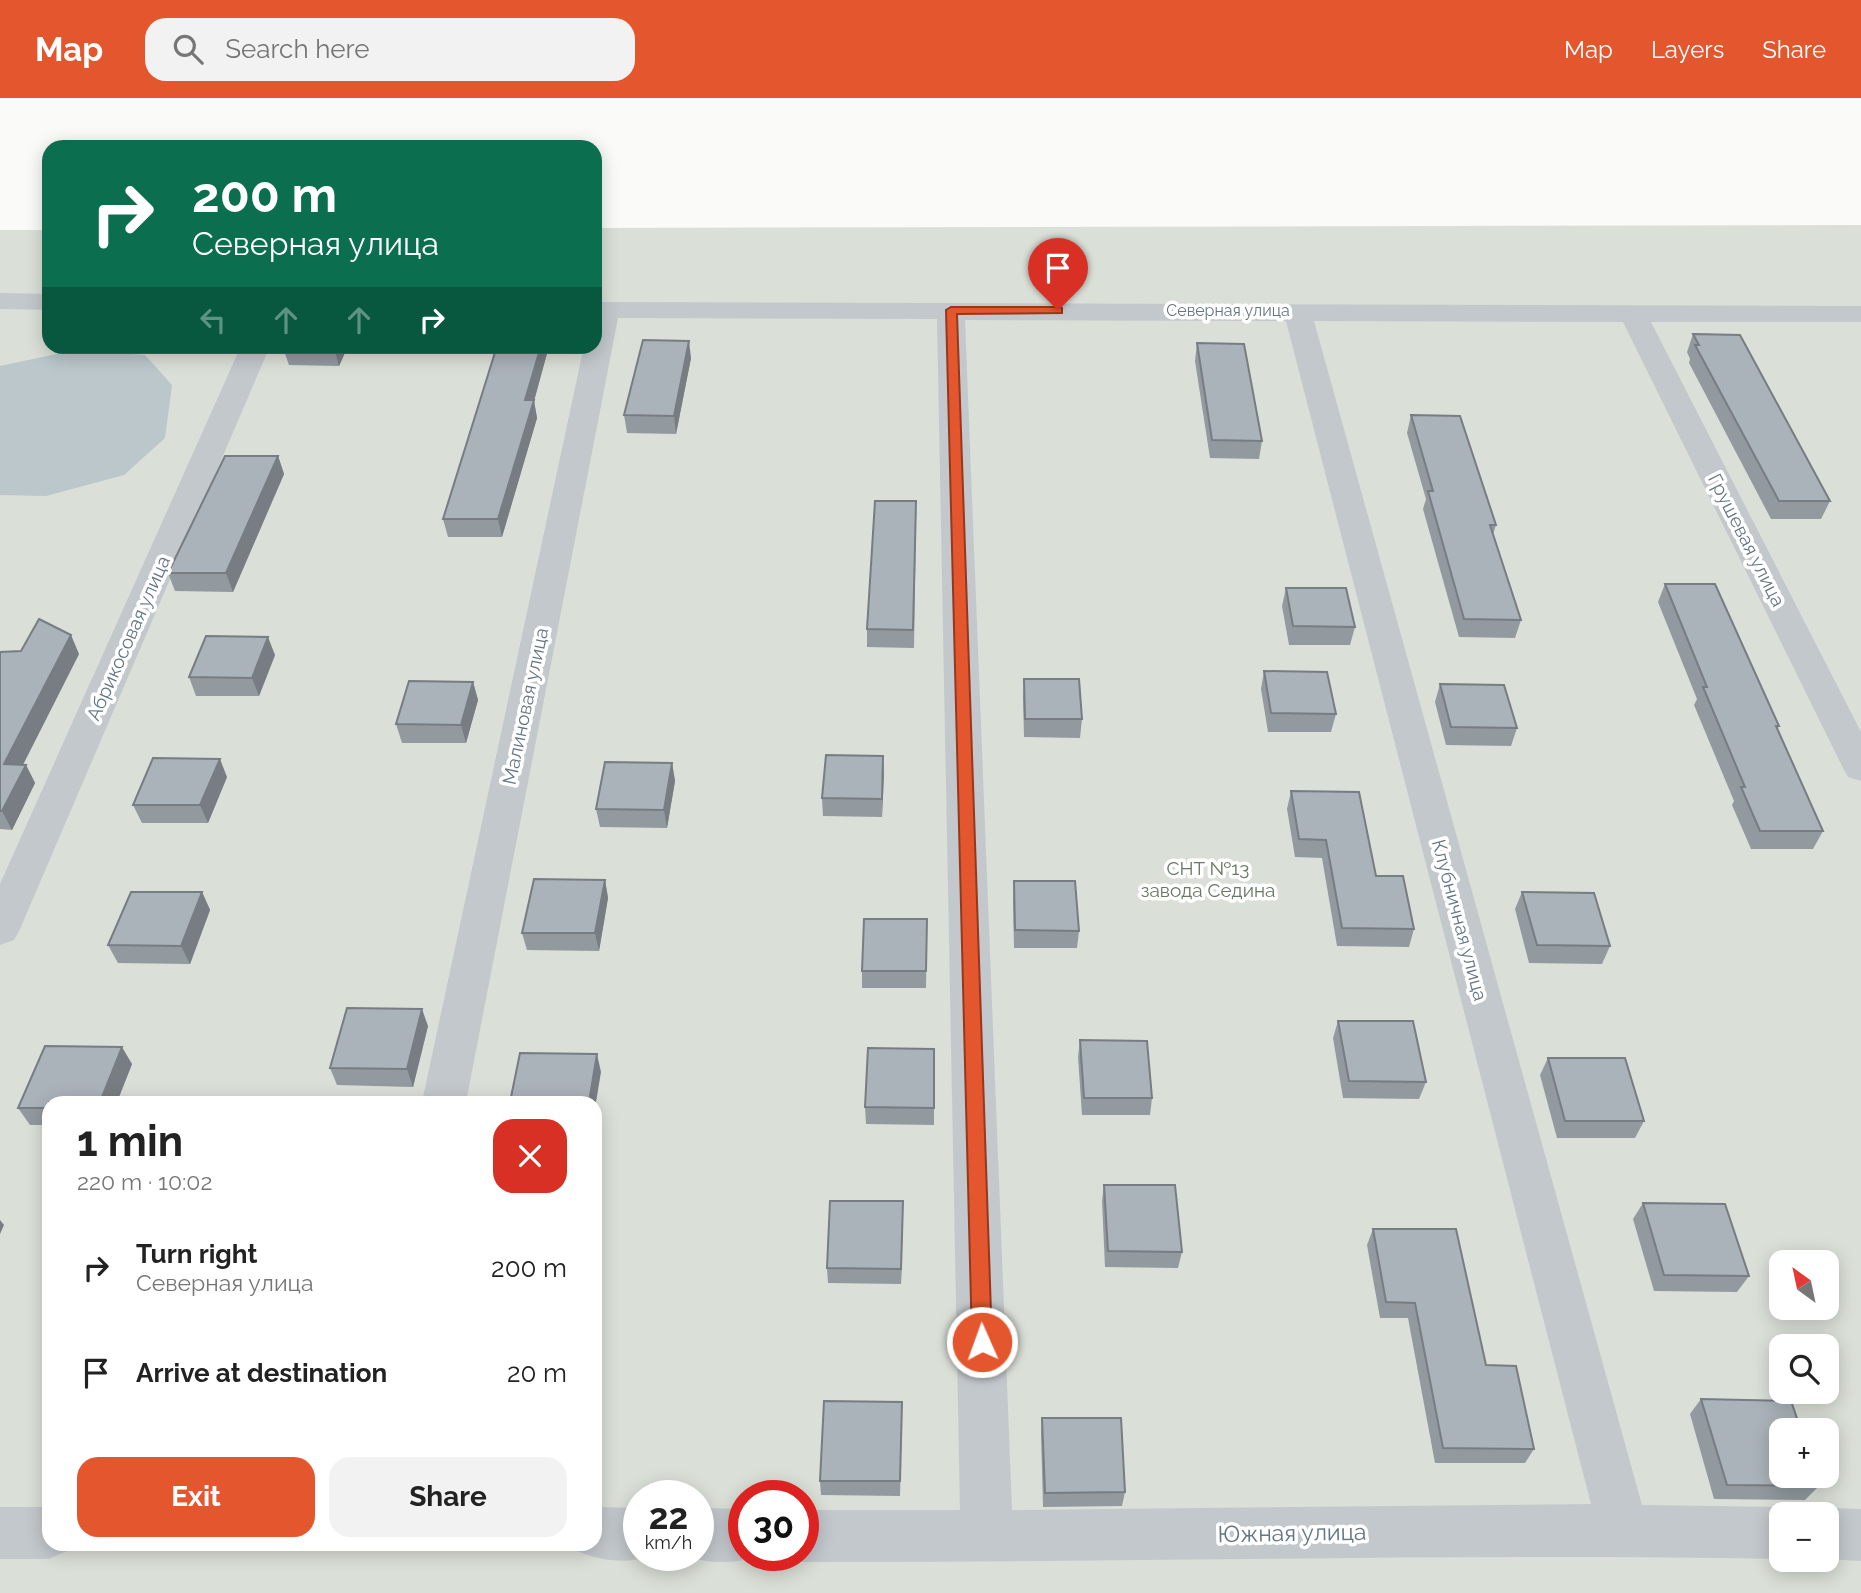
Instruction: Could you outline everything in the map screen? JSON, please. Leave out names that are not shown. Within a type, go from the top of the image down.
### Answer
[{"type":"street","points":[[0,301],[42,302]]},
{"type":"street","name":"Северная улица","points":[[602,310],[1861,314]]},
{"type":"street","points":[[951,310],[987,1537]]},
{"type":"street","name":"Клубничная улица","points":[[1297,311],[1623,1529]]},
{"type":"street","name":"Грушевая улица","points":[[1632,312],[1861,768]]},
{"type":"street","name":"Абрикосовая улица","points":[[0,929],[252,354]]},
{"type":"street","name":"Малиновая улица","points":[[445,1096],[592,354]]},
{"type":"street","name":"Южная улица","points":[[819,1535],[987,1537],[1623,1529],[1769,1533]]},
{"type":"street","points":[[0,1533],[42,1533]]},
{"type":"street","points":[[602,1534],[623,1534]]},
{"type":"street","points":[[1839,1534],[1861,1535]]},
{"type":"green space","name":"СНТ №13 завода Седина","points":[[1861,225],[1861,1593],[0,1593],[0,230],[42,230],[42,354],[602,354],[602,228]]},
{"type":"shaded area","points":[[56,354],[145,355],[172,385],[165,438],[124,475],[46,496],[0,495],[0,366]]},
{"type":"building","points":[[1693,334],[1740,335],[1830,501],[1779,501],[1695,345],[1699,345]]},
{"type":"building","points":[[643,340],[689,341],[674,416],[624,415]]},
{"type":"building","points":[[1197,343],[1244,344],[1262,441],[1212,440]]},
{"type":"building","points":[[495,354],[539,354],[525,400],[534,400],[498,519],[443,519]]},
{"type":"building","points":[[1411,415],[1460,416],[1496,525],[1490,525],[1521,620],[1464,619],[1428,491],[1433,491]]},
{"type":"building","points":[[225,456],[278,456],[226,573],[168,573]]},
{"type":"building","points":[[875,501],[916,501],[913,630],[867,629]]},
{"type":"building","points":[[1665,584],[1715,584],[1823,831],[1760,831],[1741,787],[1745,787],[1703,687],[1707,687]]},
{"type":"building","points":[[1286,588],[1346,588],[1355,627],[1293,626]]},
{"type":"building","points":[[39,619],[71,635],[4,764],[26,765],[0,811],[0,652],[21,651]]},
{"type":"building","points":[[206,636],[268,637],[252,678],[189,677]]},
{"type":"building","points":[[1264,671],[1327,672],[1336,714],[1271,713]]},
{"type":"building","points":[[1024,679],[1079,679],[1082,719],[1025,719]]},
{"type":"building","points":[[409,681],[473,682],[461,725],[396,724]]},
{"type":"building","points":[[1440,684],[1504,685],[1517,728],[1451,727]]},
{"type":"building","points":[[826,755],[883,756],[882,799],[822,798]]},
{"type":"building","points":[[153,758],[220,759],[200,805],[133,805]]},
{"type":"building","points":[[605,762],[672,763],[664,810],[596,809]]},
{"type":"building","points":[[1291,791],[1359,792],[1376,876],[1403,876],[1414,929],[1342,928],[1326,840],[1299,839]]},
{"type":"building","points":[[534,879],[605,880],[595,933],[522,933]]},
{"type":"building","points":[[1014,881],[1075,881],[1079,931],[1015,930]]},
{"type":"building","points":[[131,892],[202,892],[181,946],[108,945]]},
{"type":"building","points":[[1522,892],[1594,893],[1610,946],[1537,945]]},
{"type":"building","points":[[864,919],[927,919],[926,971],[862,971]]},
{"type":"building","points":[[347,1008],[422,1009],[407,1069],[330,1068]]},
{"type":"building","points":[[1338,1021],[1413,1021],[1426,1082],[1349,1081]]},
{"type":"building","points":[[1080,1040],[1147,1041],[1152,1098],[1084,1098]]},
{"type":"building","points":[[45,1046],[122,1047],[102,1096],[42,1096],[42,1108],[18,1108]]},
{"type":"building","points":[[868,1048],[934,1049],[934,1108],[865,1107]]},
{"type":"building","points":[[520,1053],[597,1054],[590,1096],[511,1096]]},
{"type":"building","points":[[1548,1058],[1625,1058],[1644,1121],[1565,1121]]},
{"type":"building","points":[[1104,1185],[1175,1185],[1182,1252],[1108,1251]]},
{"type":"building","points":[[830,1201],[903,1201],[901,1269],[827,1268]]},
{"type":"building","points":[[1643,1203],[1725,1204],[1749,1276],[1664,1275]]},
{"type":"building","points":[[1373,1229],[1456,1229],[1486,1365],[1516,1366],[1534,1449],[1443,1448],[1415,1303],[1386,1302]]},
{"type":"building","points":[[1701,1399],[1769,1401],[1769,1404],[1792,1404],[1797,1418],[1769,1418],[1769,1485],[1727,1485]]},
{"type":"building","points":[[824,1401],[902,1402],[900,1481],[820,1481]]},
{"type":"building","points":[[1042,1418],[1121,1418],[1125,1492],[1045,1493]]},
{"type":"route","points":[[982,1342],[951,310],[1058,310]]}]
